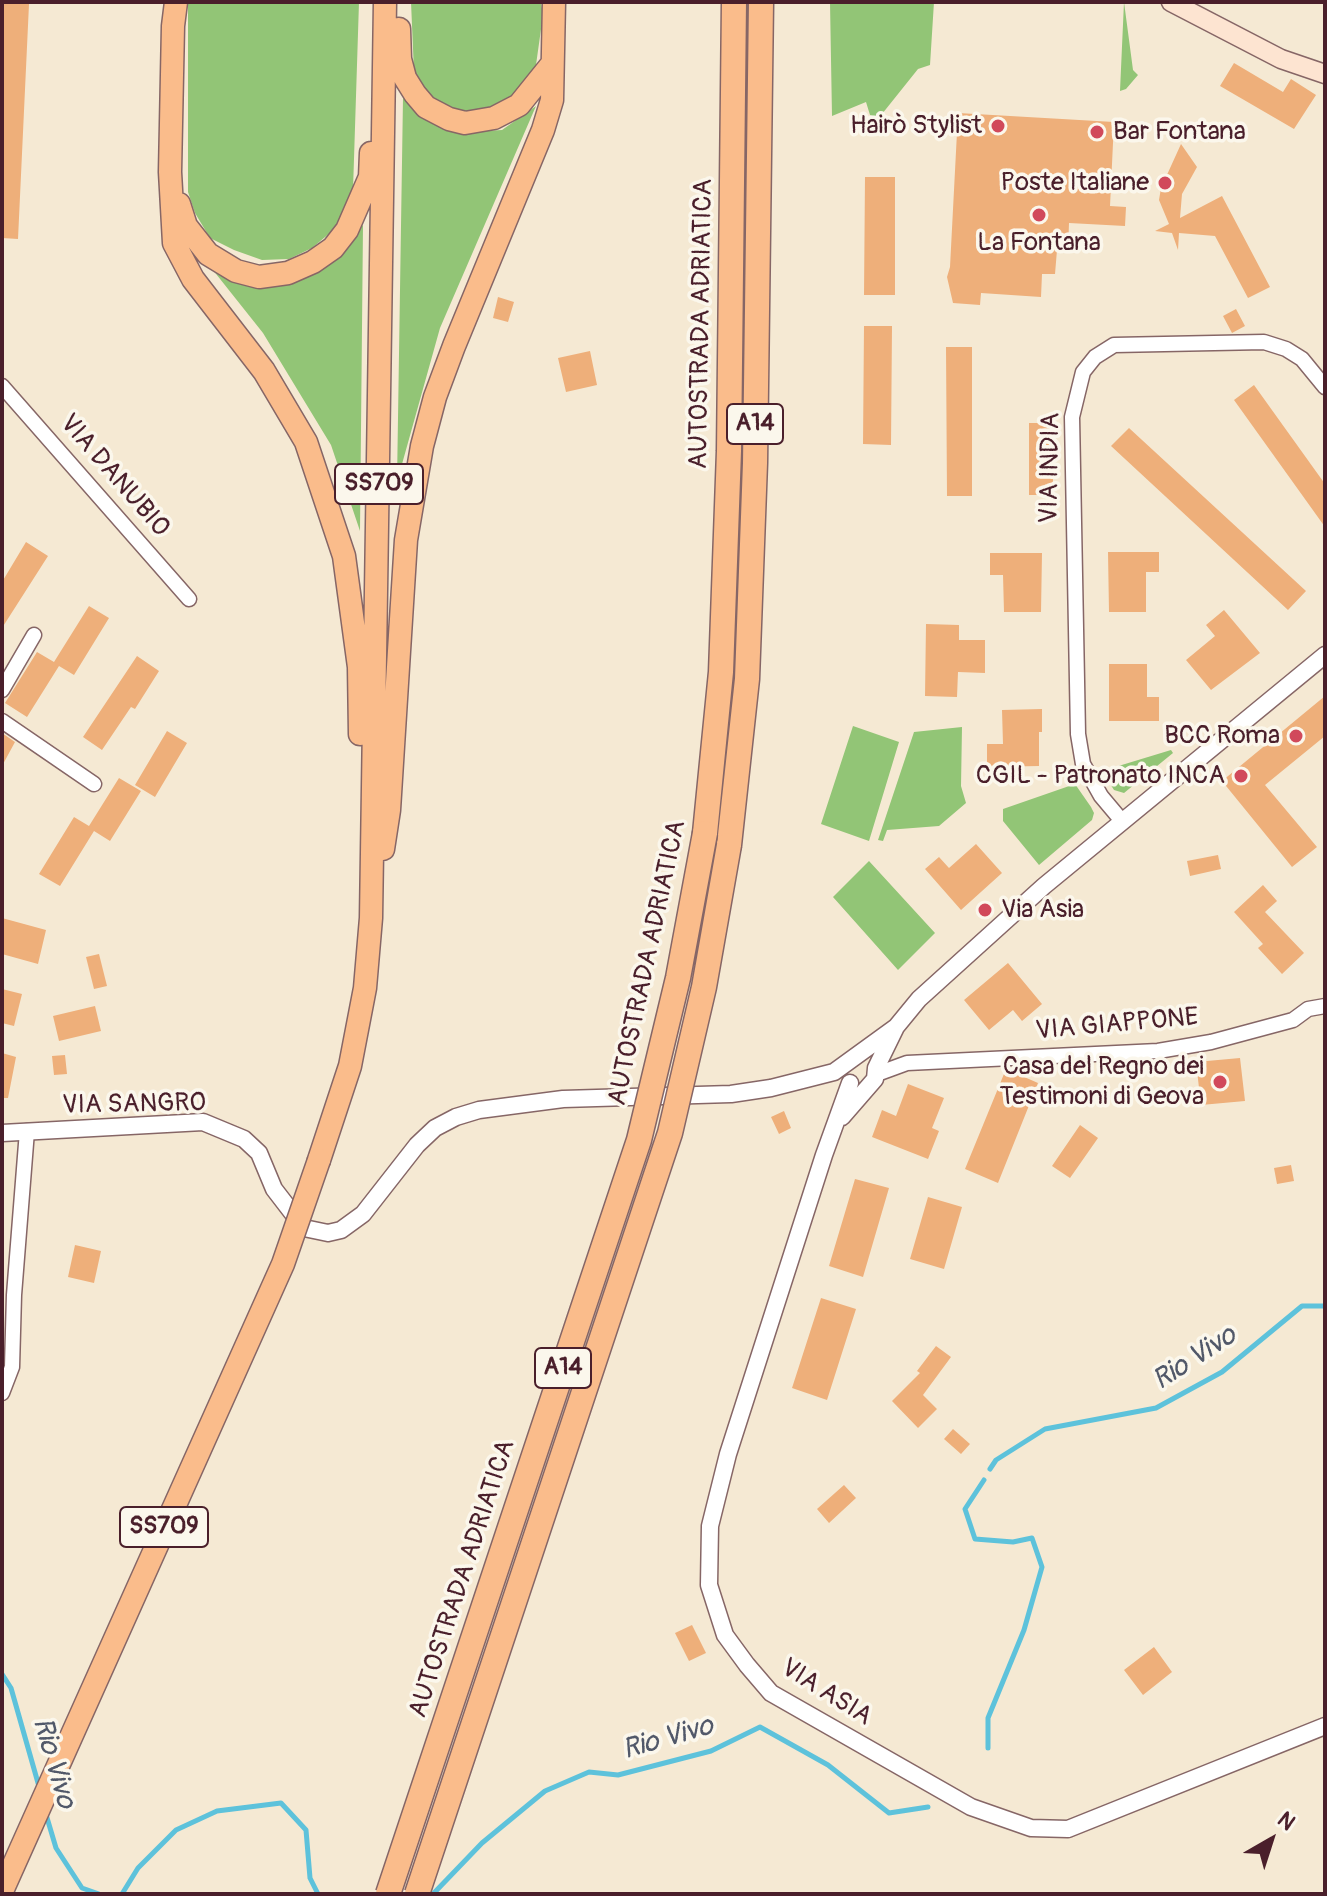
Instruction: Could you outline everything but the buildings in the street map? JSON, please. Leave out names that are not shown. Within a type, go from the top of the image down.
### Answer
[{"type":"highway","points":[[169,2],[173,26]]},
{"type":"highway","points":[[176,2],[170,172],[174,243],[193,279],[264,371],[306,442],[344,556],[359,667],[362,893],[371,918]]},
{"type":"highway","name":"SS709","points":[[2,1891],[283,1264],[350,1066],[365,988],[371,918],[385,2]]},
{"type":"highway","points":[[398,2],[400,59],[405,78],[426,107],[449,119],[479,122],[507,113],[529,96],[552,64]]},
{"type":"highway","name":"AUTOSTRADA ADRIATICA","points":[[388,1894],[639,1140],[678,978],[705,833],[721,672],[729,451],[734,2]]},
{"type":"highway","name":"AUTOSTRADA ADRIATICA","points":[[417,1894],[670,1133],[704,987],[729,845],[748,664],[755,463],[761,2]]},
{"type":"highway","points":[[371,918],[389,810],[406,540],[422,446],[435,397],[454,346],[543,130],[552,100],[552,5]]},
{"type":"highway","points":[[170,172],[186,226],[208,254],[236,271],[259,277],[288,273],[313,262],[333,248],[347,230],[370,177],[373,87],[384,50]]},
{"type":"main road","points":[[1171,2],[1281,59],[1325,74]]},
{"type":"street","name":"VIA INDIA","points":[[1122,821],[1101,796],[1083,764],[1078,734],[1072,417],[1083,372],[1095,357],[1114,345],[1264,342],[1286,349],[1302,359],[1325,387]]},
{"type":"street","name":"VIA DANUBIO","points":[[2,386],[189,599]]},
{"type":"street","points":[[2,690],[34,635]]},
{"type":"street","name":"VIA ASIA","points":[[1325,655],[988,934],[919,999],[896,1027],[848,1070],[838,1121],[824,1155],[728,1454],[710,1526],[709,1585],[725,1635],[771,1693],[971,1807],[1031,1828],[1068,1829],[1325,1726]]},
{"type":"street","points":[[2,721],[94,784]]},
{"type":"street","name":"VIA GIAPPONE","points":[[875,1075],[907,1063],[1158,1051],[1211,1042],[1293,1020],[1308,1009],[1325,1006]]},
{"type":"street","name":"VIA ASIA","points":[[838,1121],[875,1075],[896,1027]]},
{"type":"street","points":[[886,1048],[897,1060],[907,1063]]},
{"type":"street","points":[[868,1059],[875,1075],[861,1088],[848,1070],[868,1059]]},
{"type":"street","name":"VIA SANGRO","points":[[2,1133],[203,1122],[244,1139],[259,1153],[279,1197],[304,1228],[328,1233],[341,1230],[363,1214],[417,1145],[435,1128],[479,1110],[563,1099],[731,1094],[848,1070]]},
{"type":"street","points":[[2,1393],[12,1367],[8,1296],[27,1131]]},
{"type":"green space","points":[[188,2],[359,2],[353,190],[337,227],[312,248],[289,259],[262,260],[234,250],[210,238],[195,213],[188,192]]},
{"type":"green space","points":[[411,2],[541,2],[543,15],[535,72],[526,91],[486,112],[458,111],[433,99],[414,72]]},
{"type":"green space","points":[[830,2],[934,2],[930,65],[918,69],[878,119],[870,115],[866,102],[832,116]]},
{"type":"green space","points":[[1124,2],[1133,70],[1138,75],[1126,89],[1120,91]]},
{"type":"green space","points":[[403,98],[433,123],[469,132],[502,130],[536,106],[440,328],[397,482]]},
{"type":"green space","points":[[363,225],[360,531],[331,445],[263,333],[197,250],[240,281],[285,285],[325,267]]},
{"type":"green space","points":[[853,726],[899,742],[869,841],[821,824]]},
{"type":"green space","points":[[962,727],[961,786],[966,803],[939,826],[887,830],[883,841],[878,840],[914,732]]},
{"type":"green space","points":[[1171,750],[1173,753],[1124,793],[1114,790],[1102,771]]},
{"type":"green space","points":[[1075,784],[1094,813],[1092,820],[1039,865],[1003,821],[1003,809]]},
{"type":"green space","points":[[869,861],[935,933],[898,970],[833,897]]},
{"type":"waterway","name":"Rio Vivo","points":[[990,1469],[996,1460],[1045,1429],[1156,1408],[1222,1372],[1302,1306],[1325,1306]]},
{"type":"waterway","name":"Rio Vivo","points":[[984,1480],[965,1509],[975,1539],[1013,1542],[1032,1538],[1042,1567],[1024,1630],[988,1718],[988,1748]]},
{"type":"waterway","name":"Rio Vivo","points":[[2,1674],[11,1688],[40,1790]]},
{"type":"waterway","name":"Rio Vivo","points":[[433,1894],[482,1843],[545,1791],[589,1772],[618,1775],[711,1751],[760,1727],[828,1765],[889,1813],[928,1807]]},
{"type":"waterway","name":"Rio Vivo","points":[[122,1894],[138,1868],[176,1830],[217,1811],[281,1803],[306,1830],[310,1878],[318,1894]]},
{"type":"waterway","name":"Rio Vivo","points":[[45,1811],[56,1848],[82,1888],[99,1894]]},
{"type":"place","name":"Hairò Stylist","points":[[998,126]]},
{"type":"place","name":"Bar Fontana","points":[[1097,132]]},
{"type":"place","name":"Poste Italiane","points":[[1165,183]]},
{"type":"place","name":"La Fontana","points":[[1039,215]]},
{"type":"place","name":"BCC Roma","points":[[1296,736]]},
{"type":"place","name":"CGIL - Patronato INCA","points":[[1241,776]]},
{"type":"place","name":"Via Asia","points":[[985,910]]},
{"type":"place","name":"Casa del Regno dei Testimoni di Geova","points":[[1220,1082]]}]
